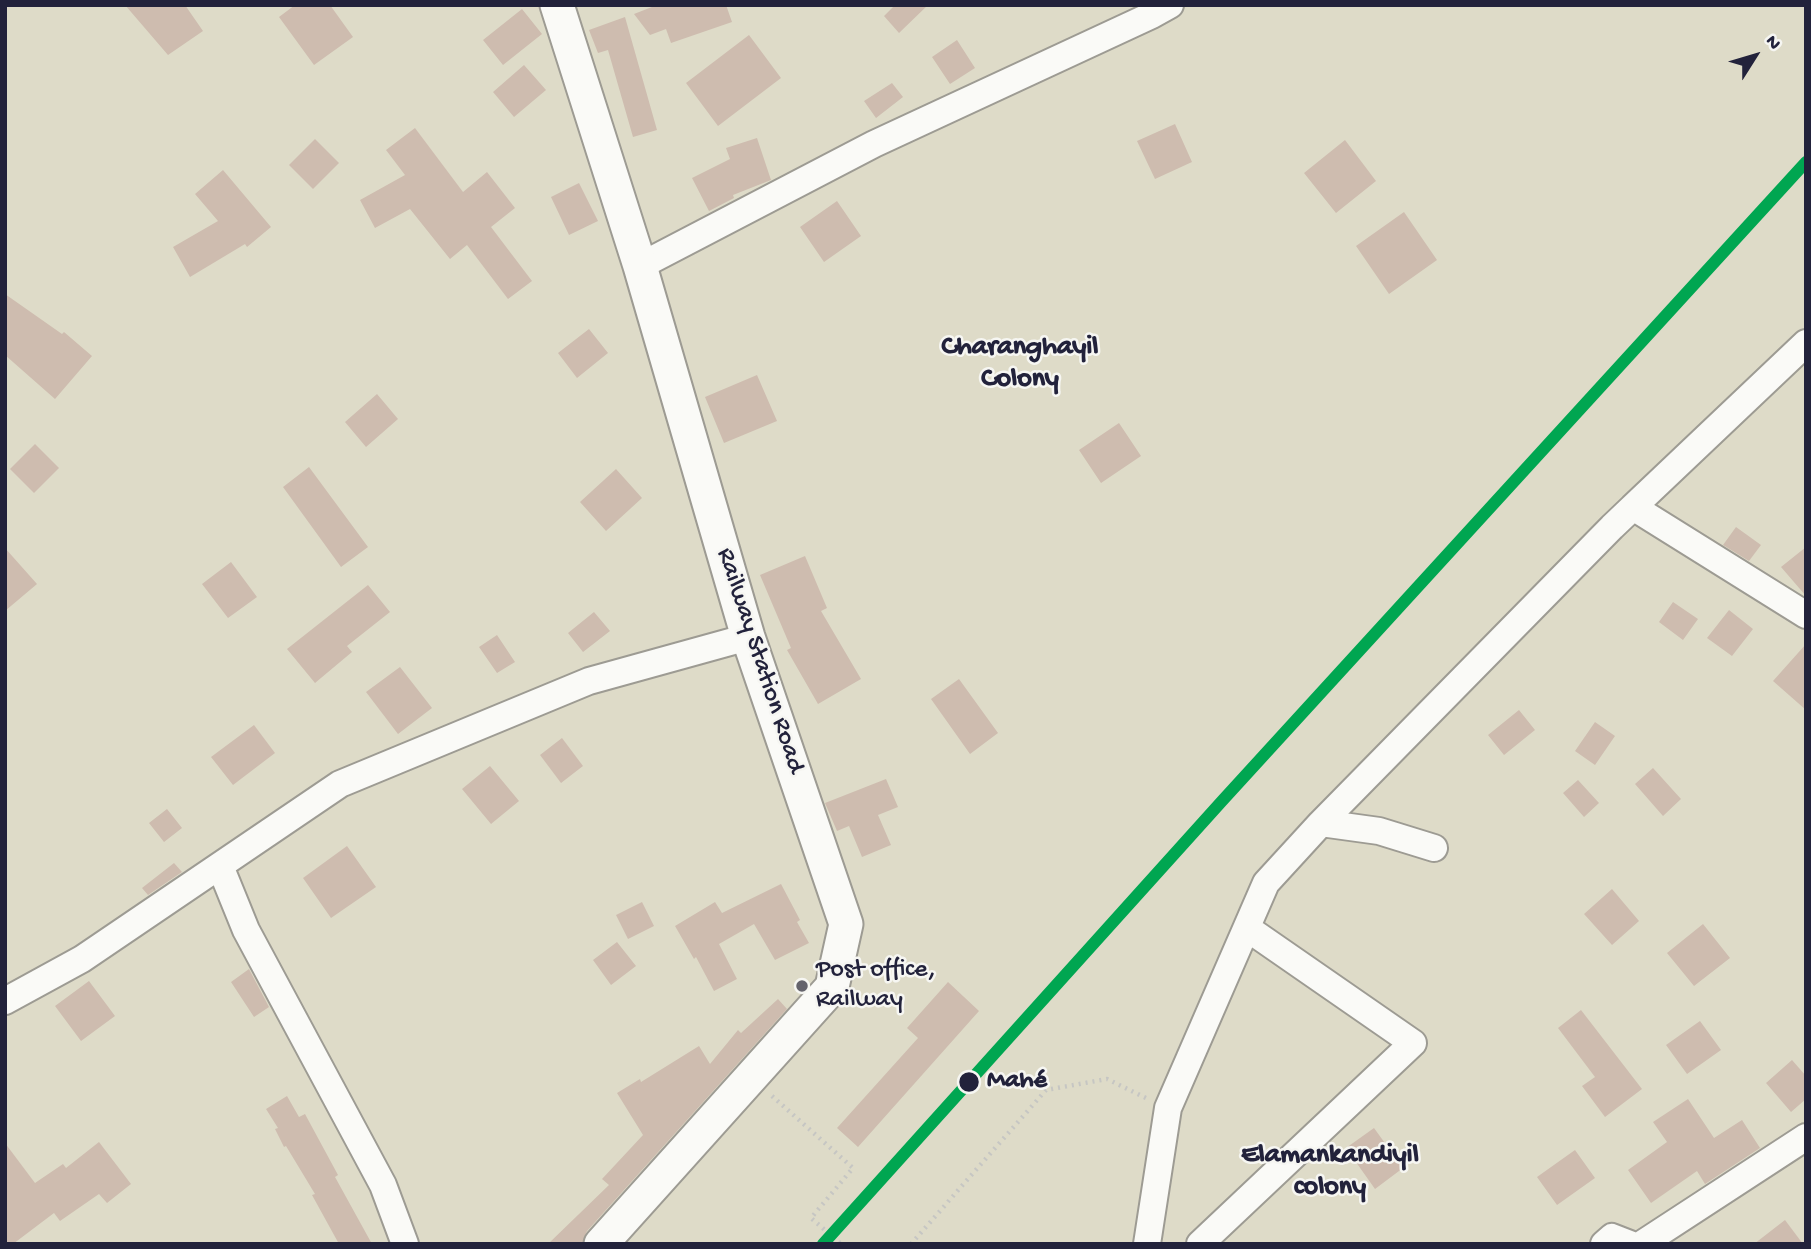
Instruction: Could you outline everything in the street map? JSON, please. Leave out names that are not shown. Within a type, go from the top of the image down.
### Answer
[{"type":"street","name":"Railway Station Road","points":[[557,5],[640,266],[748,637],[846,924],[832,987],[601,1244]]},
{"type":"street","points":[[640,266],[874,144],[1170,5]]},
{"type":"street","points":[[1147,1244],[1168,1108],[1266,883],[1321,823],[1633,507],[1806,343]]},
{"type":"street","points":[[1633,507],[1806,615]]},
{"type":"street","points":[[5,1001],[82,959],[340,784],[589,681],[748,637]]},
{"type":"street","points":[[1321,823],[1379,831],[1434,848]]},
{"type":"street","points":[[220,866],[246,930],[383,1185],[405,1244]]},
{"type":"street","points":[[1200,1244],[1413,1043],[1247,928]]},
{"type":"street","points":[[1643,1244],[1806,1137]]},
{"type":"street","points":[[1604,1244],[1612,1237],[1630,1244]]},
{"type":"path","points":[[751,1077],[853,1168],[811,1218],[841,1244]]},
{"type":"path","points":[[911,1244],[1046,1090],[1107,1079],[1168,1108]]},
{"type":"building","points":[[125,5],[185,5],[203,31],[168,55]]},
{"type":"building","points":[[295,5],[330,5],[353,37],[314,65],[279,17]]},
{"type":"building","points":[[657,5],[726,5],[732,22],[671,43],[666,29],[650,35],[634,14]]},
{"type":"building","points":[[895,5],[928,5],[899,33],[884,16]]},
{"type":"building","points":[[522,9],[542,34],[503,65],[483,40]]},
{"type":"building","points":[[625,17],[657,130],[633,137],[608,50],[598,53],[589,30]]},
{"type":"building","points":[[749,35],[781,78],[718,126],[686,83]]},
{"type":"building","points":[[957,40],[975,68],[950,84],[932,57]]},
{"type":"building","points":[[524,65],[546,90],[514,117],[493,92]]},
{"type":"building","points":[[892,83],[903,97],[876,118],[864,101]]},
{"type":"building","points":[[1175,124],[1192,162],[1155,179],[1137,141]]},
{"type":"building","points":[[415,128],[463,192],[487,172],[515,208],[491,227],[532,281],[508,299],[467,245],[450,259],[410,209],[375,228],[360,200],[405,175],[386,150]]},
{"type":"building","points":[[757,138],[771,180],[733,195],[734,198],[709,211],[692,178],[730,159],[726,148]]},
{"type":"building","points":[[315,139],[339,163],[313,189],[289,165]]},
{"type":"building","points":[[1345,140],[1376,181],[1336,213],[1304,173]]},
{"type":"building","points":[[223,170],[271,227],[247,247],[245,244],[190,277],[173,247],[218,221],[195,194]]},
{"type":"building","points":[[579,183],[598,221],[569,235],[551,197]]},
{"type":"building","points":[[837,201],[861,236],[824,262],[800,227]]},
{"type":"building","points":[[1404,212],[1437,260],[1389,294],[1356,246]]},
{"type":"building","points":[[5,294],[62,334],[64,332],[92,356],[55,399],[5,355]]},
{"type":"building","points":[[589,329],[608,353],[577,378],[558,353]]},
{"type":"building","points":[[757,375],[777,421],[724,443],[705,397]]},
{"type":"building","points":[[377,394],[398,419],[366,447],[345,422]]},
{"type":"building","points":[[1119,423],[1141,456],[1101,483],[1079,450]]},
{"type":"building","points":[[35,444],[59,468],[34,493],[10,469]]},
{"type":"building","points":[[309,467],[368,547],[341,567],[283,487]]},
{"type":"building","points":[[616,469],[642,498],[606,531],[580,502]]},
{"type":"building","points":[[1736,527],[1761,545],[1749,561],[1723,545]]},
{"type":"building","points":[[1806,547],[1806,596],[1781,567]]},
{"type":"building","points":[[5,548],[37,584],[5,611]]},
{"type":"building","points":[[805,556],[827,608],[821,611],[861,679],[818,704],[787,650],[791,648],[760,575]]},
{"type":"building","points":[[231,562],[257,597],[228,618],[202,584]]},
{"type":"building","points":[[368,585],[390,612],[347,646],[352,652],[315,683],[287,649]]},
{"type":"building","points":[[1673,602],[1698,619],[1683,640],[1659,622]]},
{"type":"building","points":[[1729,610],[1753,629],[1732,656],[1707,638]]},
{"type":"building","points":[[594,612],[610,631],[583,652],[568,633]]},
{"type":"building","points":[[497,635],[515,662],[497,673],[479,647]]},
{"type":"building","points":[[1806,644],[1806,710],[1773,681]]},
{"type":"building","points":[[400,667],[432,708],[398,734],[366,692]]},
{"type":"building","points":[[959,679],[998,733],[970,754],[931,699]]},
{"type":"building","points":[[1519,710],[1535,730],[1504,755],[1488,735]]},
{"type":"building","points":[[1595,722],[1615,736],[1595,765],[1575,751]]},
{"type":"building","points":[[254,725],[275,753],[233,785],[211,757]]},
{"type":"building","points":[[562,738],[583,766],[561,783],[540,755]]},
{"type":"building","points":[[490,766],[519,801],[491,824],[462,789]]},
{"type":"building","points":[[1653,768],[1681,799],[1663,816],[1635,784]]},
{"type":"building","points":[[886,779],[898,807],[878,815],[891,845],[862,857],[849,826],[837,831],[825,803]]},
{"type":"building","points":[[1578,780],[1599,803],[1584,817],[1563,793]]},
{"type":"building","points":[[167,809],[182,828],[164,842],[149,823]]},
{"type":"building","points":[[347,846],[376,887],[331,918],[303,878]]},
{"type":"building","points":[[174,863],[182,872],[148,895],[142,888]]},
{"type":"building","points":[[781,884],[809,943],[775,960],[754,924],[719,944],[737,979],[714,991],[675,926],[715,902],[722,913]]},
{"type":"building","points":[[1612,889],[1639,921],[1612,945],[1584,914]]},
{"type":"building","points":[[642,902],[654,926],[628,939],[616,915]]},
{"type":"building","points":[[1703,924],[1730,958],[1694,986],[1667,953]]},
{"type":"building","points":[[617,942],[636,966],[611,985],[593,960]]},
{"type":"building","points":[[249,969],[269,1007],[254,1017],[231,982]]},
{"type":"building","points":[[89,981],[115,1016],[81,1041],[55,1006]]},
{"type":"building","points":[[948,982],[979,1011],[858,1147],[837,1128],[918,1038],[907,1028]]},
{"type":"building","points":[[778,999],[787,1009],[587,1231],[582,1244],[548,1244],[609,1185],[602,1179],[643,1135],[617,1093],[640,1079],[641,1082],[699,1046],[710,1064],[738,1030],[741,1033]]},
{"type":"building","points":[[1581,1010],[1642,1089],[1605,1117],[1582,1086],[1595,1077],[1558,1028]]},
{"type":"building","points":[[1700,1021],[1721,1050],[1687,1074],[1666,1045]]},
{"type":"building","points":[[1792,1060],[1806,1076],[1806,1099],[1791,1112],[1766,1083]]},
{"type":"building","points":[[287,1096],[299,1117],[305,1114],[338,1175],[335,1177],[372,1244],[339,1244],[312,1195],[315,1194],[286,1146],[284,1147],[275,1129],[278,1128],[266,1109]]},
{"type":"building","points":[[1688,1099],[1714,1138],[1742,1120],[1760,1148],[1705,1184],[1697,1171],[1651,1203],[1628,1170],[1667,1142],[1653,1122]]},
{"type":"building","points":[[1374,1128],[1403,1168],[1375,1189],[1346,1148]]},
{"type":"building","points":[[99,1142],[131,1184],[107,1203],[99,1194],[60,1221],[54,1213],[13,1244],[5,1244],[5,1143],[35,1183],[63,1164],[66,1168]]},
{"type":"building","points":[[1575,1150],[1595,1178],[1557,1205],[1537,1177]]},
{"type":"building","points":[[1785,1220],[1803,1244],[1754,1244]]},
{"type":"transit line","points":[[823,1244],[1222,801],[1806,162]]},
{"type":"place","name":"Post office, Railway","points":[[802,986]]},
{"type":"place","name":"Mahé","points":[[969,1082]]},
{"type":"district","name":"Charanghayil Colony","points":[[1020,365]]},
{"type":"district","name":"Elamankandiyil colony","points":[[1330,1173]]}]
